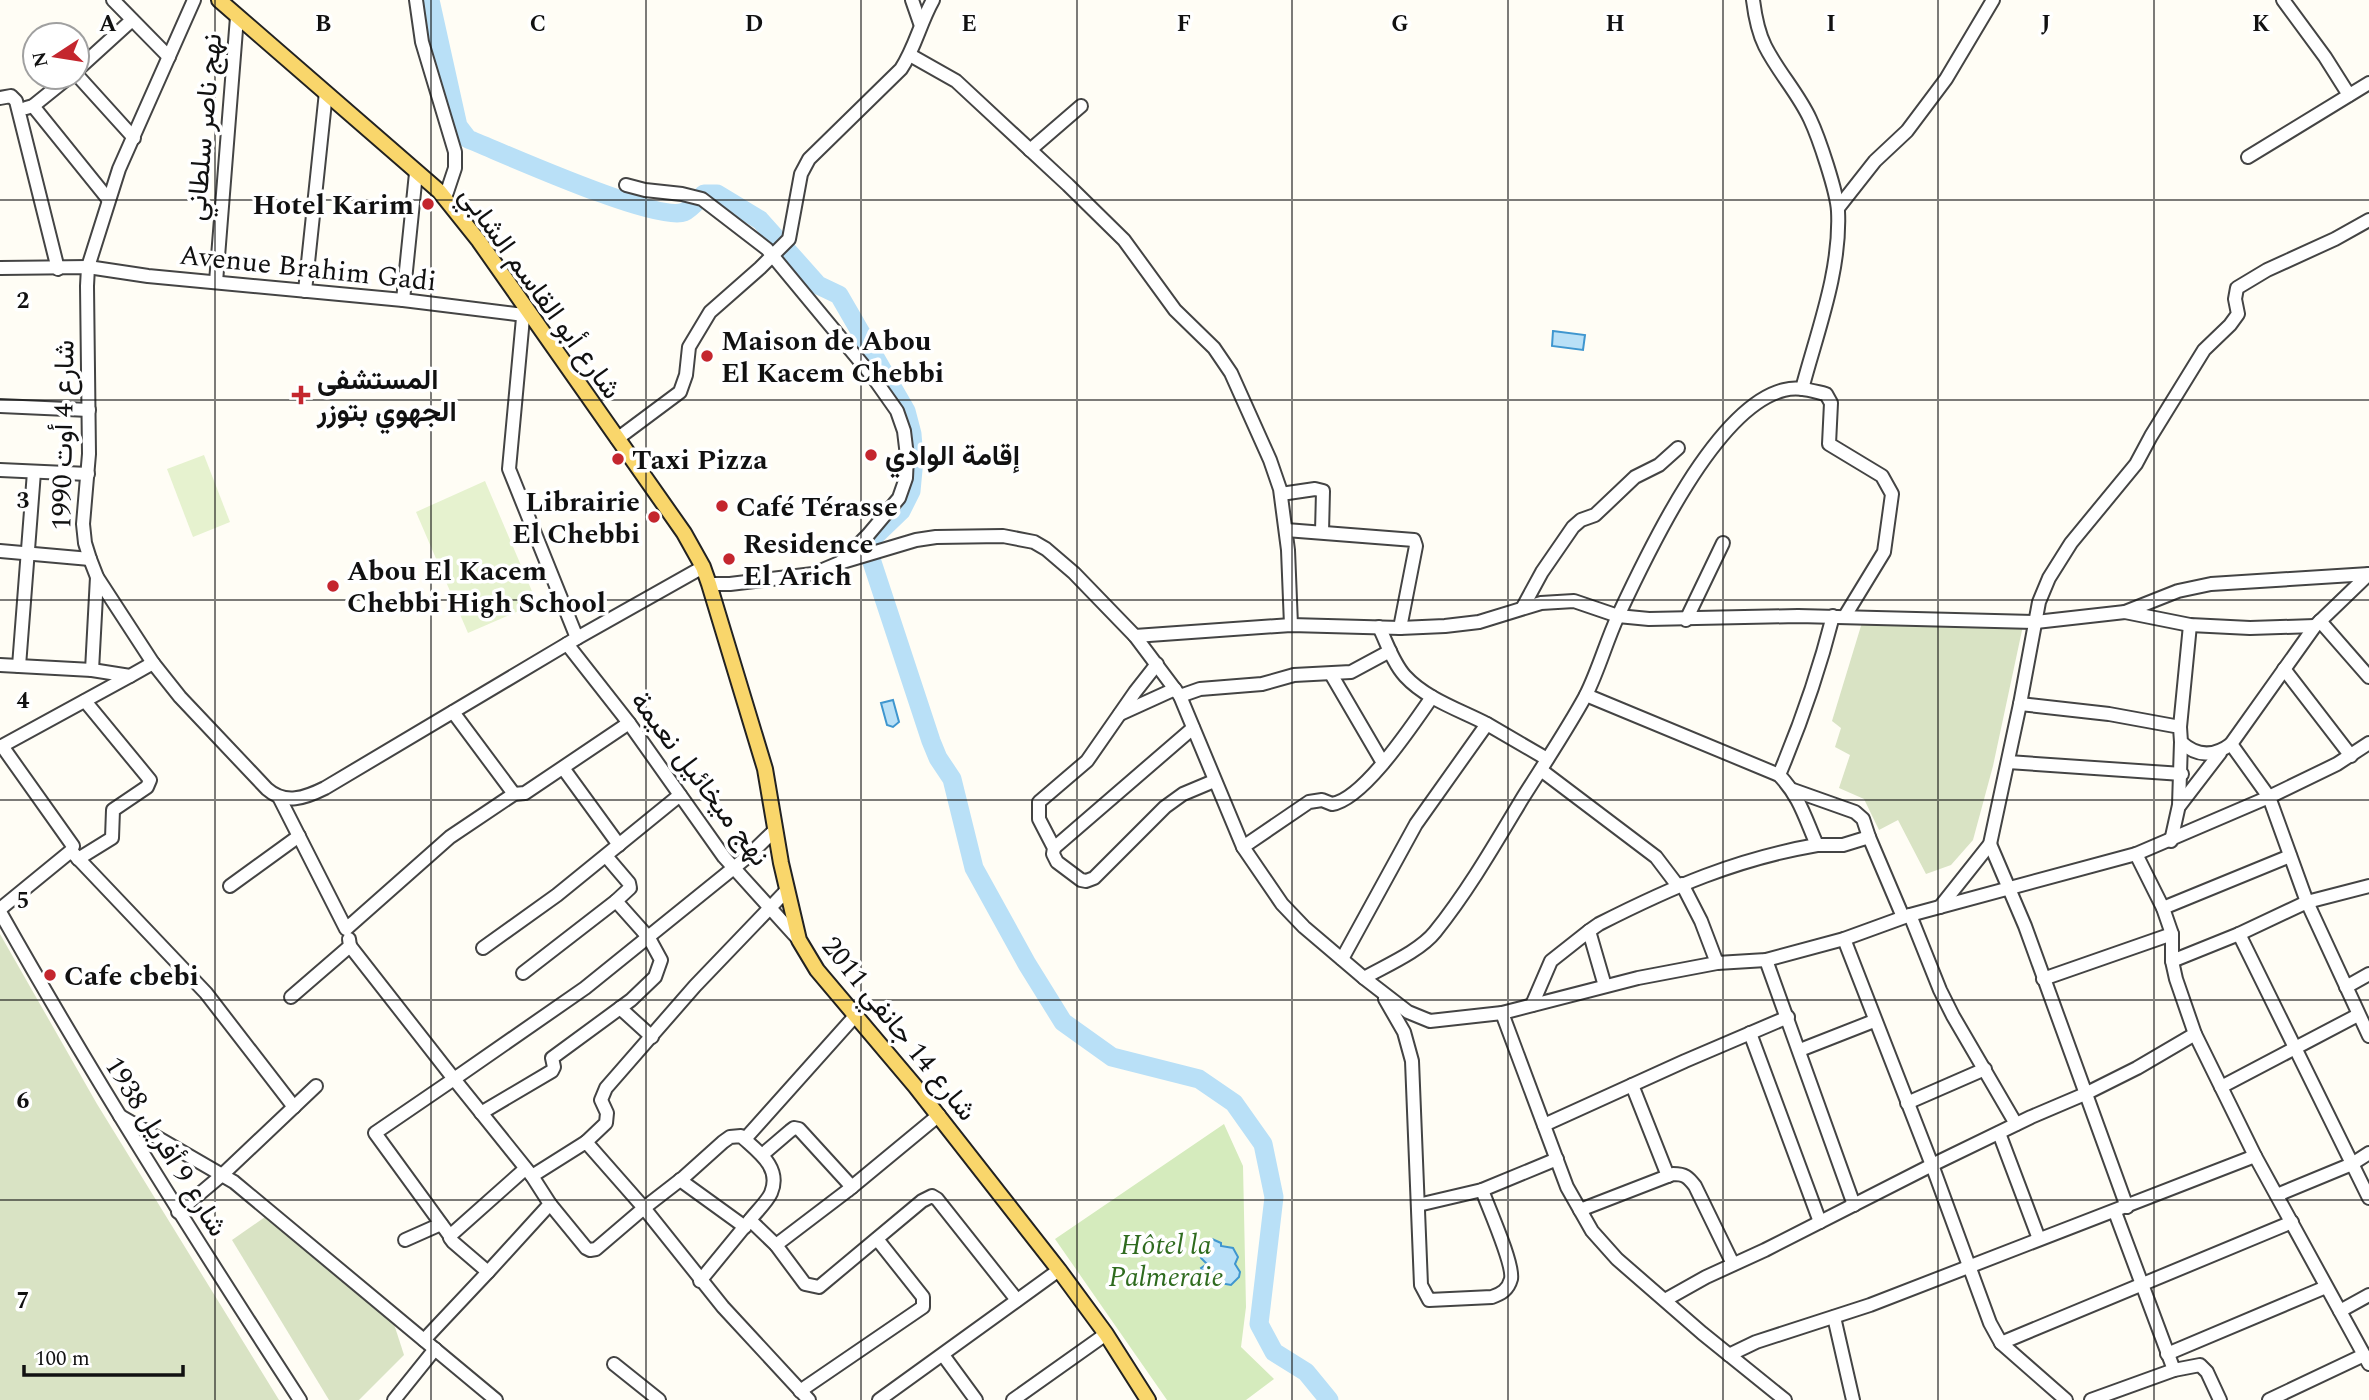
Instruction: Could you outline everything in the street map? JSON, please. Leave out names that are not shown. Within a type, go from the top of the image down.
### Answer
[{"type":"main road","name":"شارع أبو القاسم الشابي","points":[[219,0],[445,198],[479,242],[524,311],[684,533],[700,562]]},
{"type":"main road","name":"شارع 14 جانفي 2011","points":[[700,562],[765,769],[799,940],[817,970],[939,1115],[1059,1270],[1106,1334],[1148,1400]]},
{"type":"street","points":[[113,0],[169,57]]},
{"type":"street","name":"شارع 4 أوت 1990","points":[[194,0],[108,200],[88,267],[89,410],[88,474],[83,524],[85,543],[97,576],[153,663],[237,760],[279,797]]},
{"type":"street","points":[[416,0],[428,63],[455,152],[454,175],[445,198]]},
{"type":"street","points":[[912,0],[920,23]]},
{"type":"street","points":[[617,439],[680,391],[686,375],[689,346],[710,312],[789,239],[801,174],[809,159],[892,80],[910,55],[920,23],[933,0]]},
{"type":"street","points":[[1753,0],[1756,22],[1764,45],[1810,119],[1838,208],[1838,234],[1830,287],[1802,388]]},
{"type":"street","points":[[1838,208],[1875,160],[1907,131],[1946,79],[1993,0]]},
{"type":"street","points":[[2283,0],[2349,95]]},
{"type":"street","name":"نهج ناصر سلطاني","points":[[216,282],[237,17]]},
{"type":"street","points":[[91,60],[132,20]]},
{"type":"street","points":[[910,55],[956,81],[1124,240],[1183,320],[1214,348],[1241,392],[1270,460],[1281,494],[1286,530],[1291,625]]},
{"type":"street","points":[[2248,157],[2369,83]]},
{"type":"street","points":[[91,89],[134,138]]},
{"type":"street","points":[[19,110],[33,106],[52,91]]},
{"type":"street","points":[[305,291],[326,92]]},
{"type":"street","points":[[0,98],[11,96],[19,110],[58,269]]},
{"type":"street","points":[[33,106],[108,200]]},
{"type":"street","points":[[1030,150],[1081,106]]},
{"type":"street","points":[[403,300],[416,173]]},
{"type":"street","points":[[626,185],[702,199],[776,253],[897,411],[904,431],[907,456],[906,478],[899,498],[868,535],[839,563]]},
{"type":"street","points":[[1940,907],[1990,844],[2039,602],[2049,579],[2071,544],[2136,464],[2204,350],[2230,326],[2238,314],[2235,299],[2237,288],[2369,219]]},
{"type":"street","name":"Avenue Brahim Gadi","points":[[0,268],[88,267],[524,311]]},
{"type":"street","name":"نهج ميخائيل نعيمة","points":[[524,311],[509,469],[572,641],[734,867],[799,940]]},
{"type":"street","points":[[1364,978],[1423,943],[1436,930],[1483,862],[1586,695],[1618,616],[1679,496],[1714,444],[1738,417],[1754,405],[1783,390],[1802,388],[1829,397],[1829,444],[1882,476],[1892,494],[1884,552],[1839,616],[1779,775]]},
{"type":"street","points":[[0,406],[89,410]]},
{"type":"street","points":[[1523,607],[1542,572],[1573,527],[1581,520],[1595,516],[1635,477],[1659,465],[1678,447]]},
{"type":"street","points":[[0,470],[88,474]]},
{"type":"street","points":[[19,666],[34,472]]},
{"type":"street","points":[[1281,494],[1315,489],[1323,491],[1322,532]]},
{"type":"street","points":[[1286,530],[1414,540],[1416,543],[1400,628]]},
{"type":"street","points":[[709,584],[757,582],[813,574],[839,563],[916,540],[965,535],[1011,537],[1034,542],[1060,560],[1135,636],[1178,693],[1243,846],[1282,904],[1304,927],[1379,990],[1408,1012],[1430,1021],[1502,1013],[1605,986],[1717,963],[1766,960],[1844,939],[1907,916],[2136,854],[2269,797],[2351,756],[2369,743]]},
{"type":"street","points":[[1686,620],[1723,543]]},
{"type":"street","points":[[0,551],[90,559]]},
{"type":"street","points":[[279,797],[295,799],[314,793],[700,562]]},
{"type":"street","points":[[1135,636],[1291,625],[1400,628],[1467,624],[1541,603],[1574,601],[1618,616],[1686,620],[1839,616],[2036,622],[2125,612],[2178,591],[2211,584],[2369,574]]},
{"type":"street","points":[[2179,805],[2220,752],[2231,744],[2317,623],[2369,574]]},
{"type":"street","points":[[92,670],[97,576]]},
{"type":"street","points":[[2125,612],[2190,625],[2250,628],[2317,623]]},
{"type":"street","points":[[2317,623],[2369,677]]},
{"type":"street","points":[[2171,841],[2182,775],[2180,727],[2190,625]]},
{"type":"street","points":[[1379,627],[1404,676],[1432,697],[1487,724],[1544,764],[1656,857],[1680,885],[1701,921],[1717,963]]},
{"type":"street","points":[[1121,714],[1178,693],[1262,684],[1294,675],[1357,670],[1390,651]]},
{"type":"street","points":[[153,663],[1,747],[70,838],[74,855],[201,988],[294,1107]]},
{"type":"street","points":[[1157,664],[1087,761],[1040,802],[1039,819],[1054,848],[1053,854],[1057,862],[1086,881],[1094,878],[1165,807],[1183,794],[1214,781]]},
{"type":"street","points":[[0,665],[92,670],[130,676]]},
{"type":"street","points":[[2284,669],[2351,756]]},
{"type":"street","points":[[1331,674],[1383,763]]},
{"type":"street","points":[[1586,695],[1779,775],[1793,790],[1801,805],[1816,845]]},
{"type":"street","points":[[1243,846],[1309,802],[1315,800],[1340,803],[1383,763],[1432,697]]},
{"type":"street","points":[[0,911],[74,855],[113,838],[113,810],[147,787],[150,780],[85,701]]},
{"type":"street","points":[[2020,704],[2109,714],[2180,727]]},
{"type":"street","points":[[453,712],[513,794]]},
{"type":"street","points":[[346,929],[450,837],[513,794],[525,793],[629,723]]},
{"type":"street","points":[[1342,959],[1416,824],[1487,724]]},
{"type":"street","points":[[1054,848],[1193,729]]},
{"type":"street","points":[[2181,742],[2208,755],[2220,752]]},
{"type":"street","points":[[2231,744],[2269,797],[2307,902],[2369,1036]]},
{"type":"street","points":[[2008,762],[2182,775]]},
{"type":"street","points":[[563,768],[619,845]]},
{"type":"street","points":[[1793,790],[1855,812],[1863,820],[1940,990],[2016,1124]]},
{"type":"street","points":[[483,948],[558,895],[680,795]]},
{"type":"street","points":[[279,797],[346,929],[350,946],[529,1173],[550,1204],[590,1250],[600,1246],[730,1137],[741,1136],[762,1155],[772,1169],[772,1189],[700,1281]]},
{"type":"street","points":[[488,1272],[453,1242],[375,1133],[585,988],[649,938],[775,830]]},
{"type":"street","points":[[230,886],[299,836]]},
{"type":"street","points":[[1532,1005],[1551,961],[1599,924],[1726,866],[1772,853],[1816,845],[1843,845],[1870,837]]},
{"type":"street","points":[[1990,844],[2009,887],[2085,1094],[2142,1285],[2174,1370]]},
{"type":"street","points":[[2136,854],[2163,908],[2172,934],[2172,961],[2195,1034],[2255,1156],[2367,1360],[2269,1400]]},
{"type":"street","points":[[523,973],[630,888],[629,883],[606,856]]},
{"type":"street","points":[[2163,908],[2290,856]]},
{"type":"street","points":[[2172,961],[2307,902],[2369,886]]},
{"type":"street","points":[[450,1236],[495,1194],[586,1142],[606,1123],[607,1113],[601,1100],[606,1088],[695,986],[787,890]]},
{"type":"street","points":[[481,1113],[552,1071],[552,1058],[620,1008],[655,977],[661,960],[659,953],[616,901]]},
{"type":"street","name":"شارع 9 أفريل 1938","points":[[0,911],[178,1212],[300,1400]]},
{"type":"street","points":[[1589,931],[1605,986]]},
{"type":"street","points":[[2043,979],[2172,934]]},
{"type":"street","points":[[2239,934],[2369,1198]]},
{"type":"street","points":[[1844,939],[1990,1323],[2001,1343],[2066,1400]]},
{"type":"street","points":[[292,997],[350,946]]},
{"type":"street","points":[[1766,960],[1854,1205]]},
{"type":"street","points":[[2346,987],[2369,975]]},
{"type":"street","points":[[1379,990],[1404,1032],[1412,1061],[1421,1285],[1429,1300],[1492,1297],[1507,1289],[1511,1270],[1482,1190]]},
{"type":"street","points":[[620,1008],[652,1037]]},
{"type":"street","points":[[1502,1013],[1556,1159],[1592,1231],[1617,1259],[1702,1334],[1785,1400]]},
{"type":"street","points":[[2221,1087],[2358,1015]]},
{"type":"street","points":[[745,1139],[855,1016]]},
{"type":"street","points":[[1545,1125],[1788,1017]]},
{"type":"street","points":[[1800,1050],[1874,1021]]},
{"type":"street","points":[[1750,1033],[1820,1222]]},
{"type":"street","points":[[1665,1300],[1932,1165],[2137,1068],[2195,1034]]},
{"type":"street","points":[[1907,1103],[1985,1069]]},
{"type":"street","points":[[1632,1085],[1668,1176]]},
{"type":"street","points":[[178,1212],[222,1175],[316,1086]]},
{"type":"street","points":[[118,1114],[222,1175],[496,1400]]},
{"type":"street","points":[[776,1245],[939,1115]]},
{"type":"street","points":[[762,1155],[794,1128],[799,1129],[852,1187]]},
{"type":"street","points":[[1998,1133],[2039,1239]]},
{"type":"street","points":[[586,1142],[644,1208],[700,1281],[804,1395],[923,1307],[923,1297],[877,1239]]},
{"type":"street","points":[[2277,1195],[2352,1164],[2369,1153]]},
{"type":"street","points":[[1729,1355],[1756,1342],[1834,1317],[2121,1210],[2255,1156]]},
{"type":"street","points":[[1418,1205],[1482,1190],[1556,1159]]},
{"type":"street","points":[[1580,1210],[1668,1176],[1683,1174],[1689,1177],[1733,1264]]},
{"type":"street","points":[[680,1180],[776,1245],[802,1281],[813,1287],[826,1282],[922,1200],[932,1196],[1017,1300]]},
{"type":"street","points":[[424,1340],[550,1204]]},
{"type":"street","points":[[2001,1343],[2292,1222]]},
{"type":"street","points":[[405,1240],[442,1224]]},
{"type":"street","points":[[879,1400],[1059,1270]]},
{"type":"street","points":[[2167,1354],[2326,1287]]},
{"type":"street","points":[[2340,1311],[2369,1295]]},
{"type":"street","points":[[1834,1317],[1853,1400]]},
{"type":"street","points":[[1013,1400],[1106,1334]]},
{"type":"street","points":[[394,1400],[435,1349]]},
{"type":"street","points":[[943,1355],[976,1400]]},
{"type":"street","points":[[614,1364],[659,1400]]},
{"type":"street","points":[[2091,1400],[2174,1370],[2200,1365],[2207,1372],[2220,1400]]},
{"type":"green space","points":[[204,455],[230,522],[193,537],[167,469]]},
{"type":"green space","points":[[485,481],[537,603],[468,633],[416,512]]},
{"type":"green space","points":[[2016,615],[2024,621],[1993,766],[1973,840],[1951,865],[1926,874],[1898,820],[1879,830],[1864,799],[1839,788],[1850,755],[1835,747],[1841,728],[1832,721],[1864,616]]},
{"type":"green space","points":[[0,934],[97,1104],[279,1400],[0,1400]]},
{"type":"green space","name":"Hôtel la Palmeraie","points":[[1224,1124],[1243,1166],[1246,1307],[1241,1347],[1274,1379],[1246,1400],[1167,1400],[1055,1239]]},
{"type":"green space","points":[[265,1217],[394,1324],[404,1355],[359,1400],[329,1400],[232,1240]]},
{"type":"water","points":[[1553,331],[1585,335],[1583,350],[1552,346]]},
{"type":"water","points":[[893,700],[899,722],[893,727],[887,725],[881,703]]},
{"type":"water","points":[[1212,1239],[1221,1243],[1221,1246],[1233,1248],[1238,1257],[1235,1264],[1240,1272],[1239,1277],[1231,1285],[1220,1283],[1212,1272],[1205,1275],[1201,1268],[1207,1264],[1201,1258],[1199,1250],[1204,1241]]},
{"type":"waterway","points":[[430,0],[458,126],[468,139],[579,185],[668,213],[684,212],[704,194],[717,194],[760,220],[818,285],[839,295],[906,411],[912,434],[914,459],[911,491],[901,511],[874,537],[870,548],[871,559],[931,741],[952,779],[974,868],[1027,964],[1063,1022],[1112,1057],[1199,1079],[1234,1103],[1263,1144],[1274,1197],[1259,1324],[1274,1352],[1306,1372],[1329,1400]]},
{"type":"place","name":"Hotel Karim","points":[[428,204]]},
{"type":"place","name":"Maison de Abou El Kacem Chebbi","points":[[707,356]]},
{"type":"place","name":"المستشفى الجهوي بتوزر","points":[[301,395]]},
{"type":"place","name":"إقامة الوادي","points":[[871,455]]},
{"type":"place","name":"Taxi Pizza","points":[[618,459]]},
{"type":"place","name":"Café Térasse","points":[[722,506]]},
{"type":"place","name":"Librairie El Chebbi","points":[[654,517]]},
{"type":"place","name":"Residence El Arich","points":[[729,559]]},
{"type":"place","name":"Abou El Kacem Chebbi High School","points":[[333,586]]},
{"type":"place","name":"Cafe cbebi","points":[[50,975]]}]
